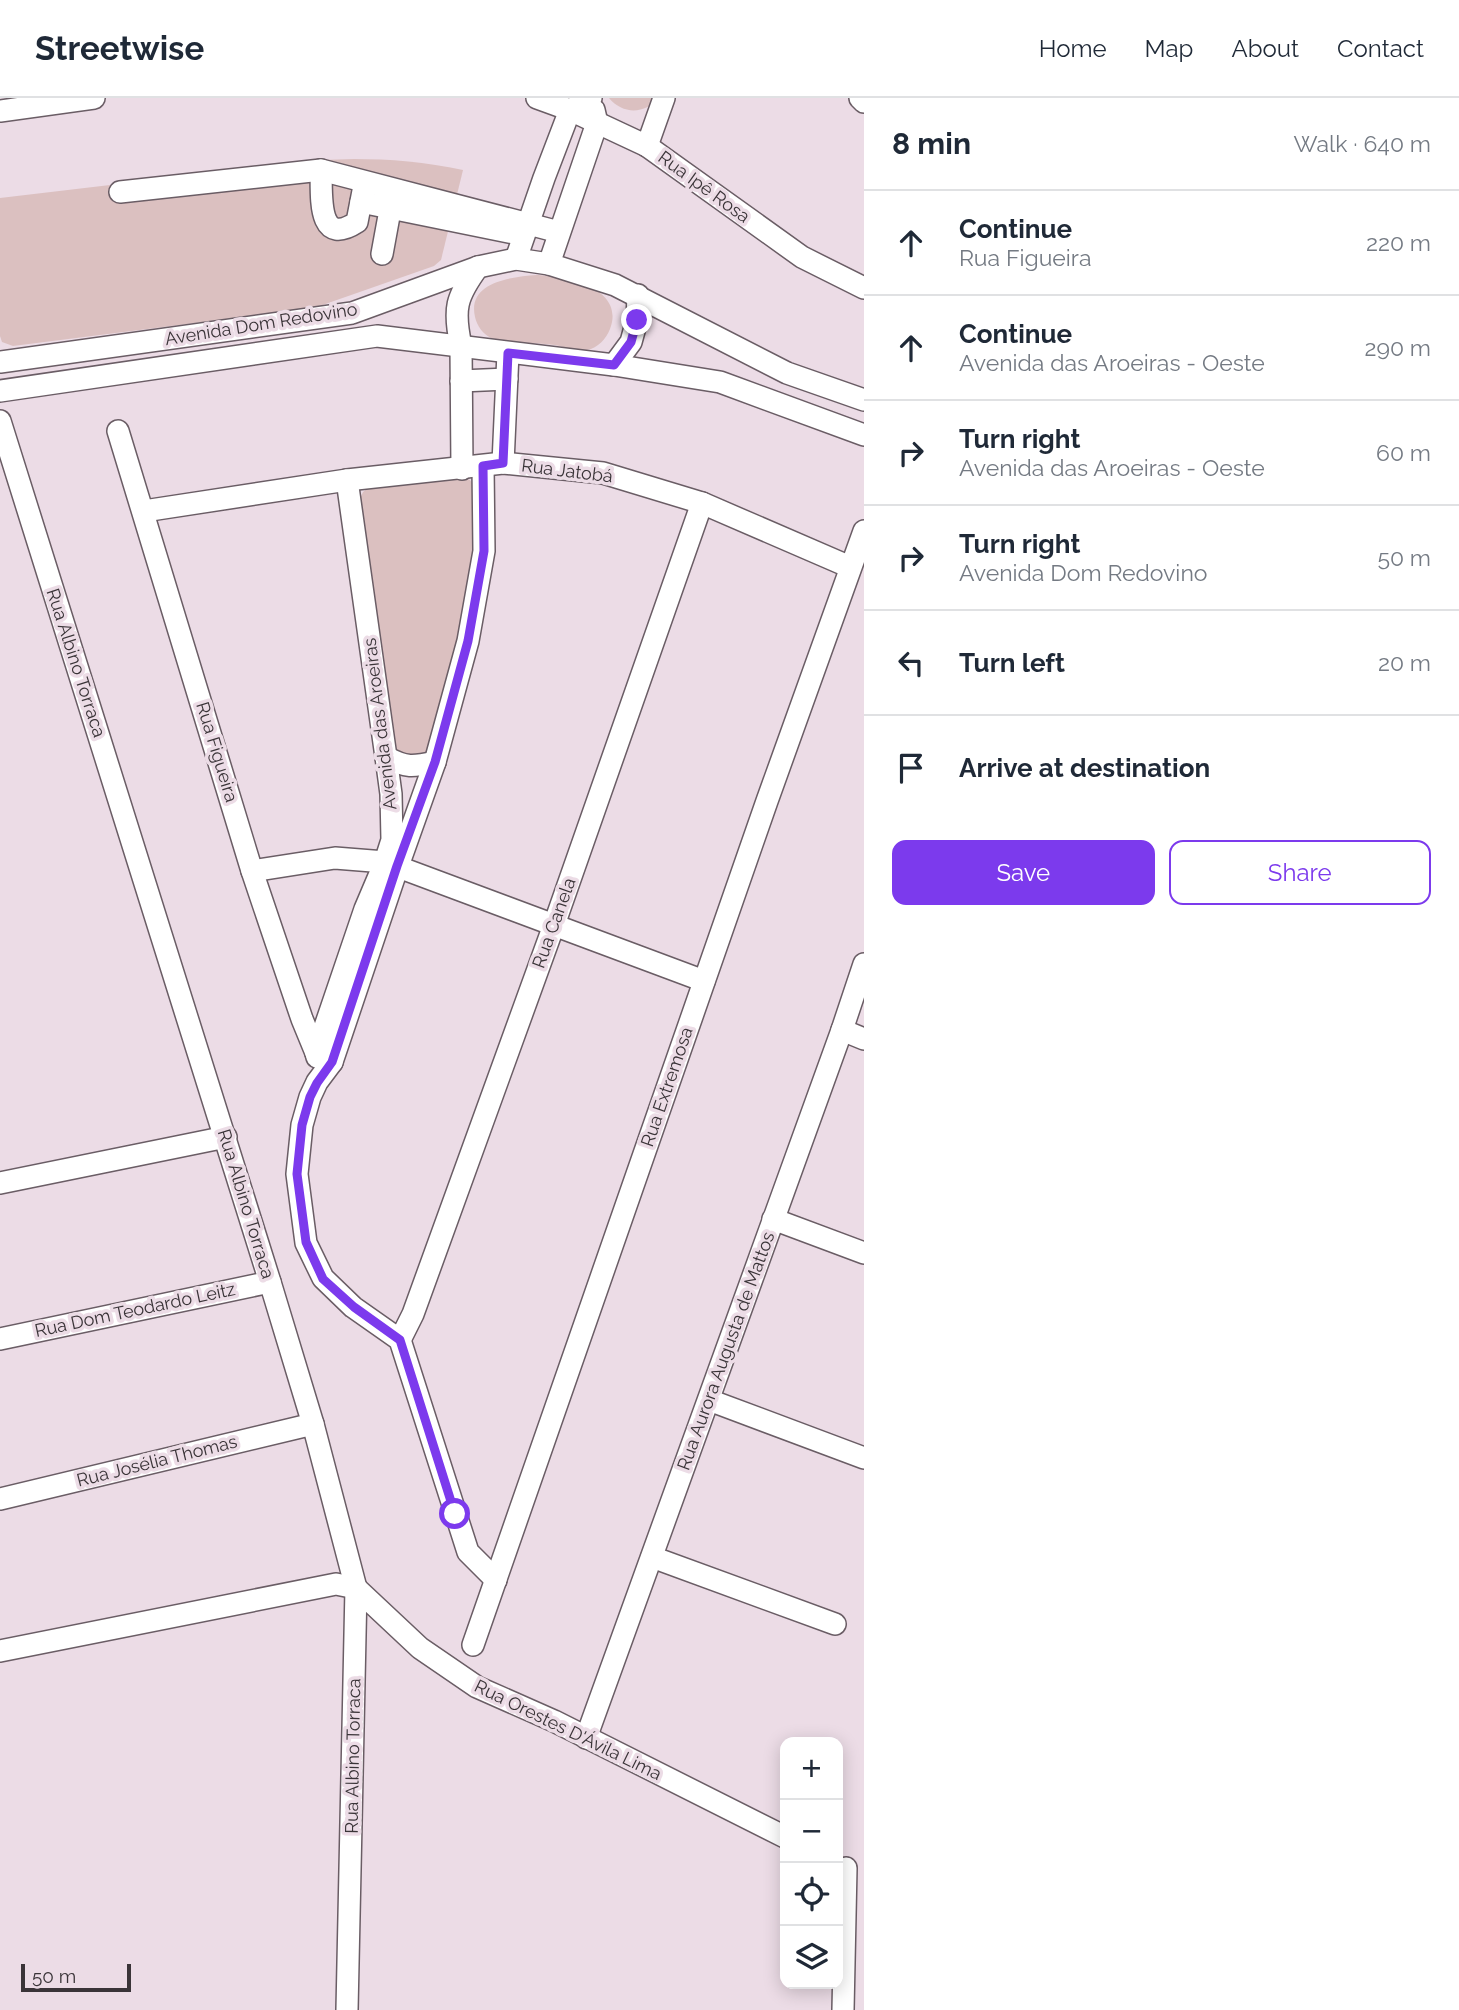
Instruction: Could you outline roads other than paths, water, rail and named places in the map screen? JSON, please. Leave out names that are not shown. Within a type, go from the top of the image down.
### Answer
[{"type":"street","points":[[0,111],[94,98]]},
{"type":"street","name":"Rua Ipê Rosa","points":[[537,98],[570,110],[647,146],[802,257],[864,288]]},
{"type":"street","points":[[647,146],[664,98]]},
{"type":"street","points":[[860,98],[864,102]]},
{"type":"street","points":[[516,259],[570,110]]},
{"type":"street","points":[[549,264],[597,123]]},
{"type":"street","points":[[120,192],[321,170],[363,191],[526,229],[559,232]]},
{"type":"street","points":[[321,170],[323,217],[328,225],[338,229],[348,228],[357,222],[363,191]]},
{"type":"street","points":[[382,254],[392,198]]},
{"type":"street","name":"Avenida Dom Redovino","points":[[0,362],[352,313],[478,267],[516,259],[549,264],[615,285],[788,373],[864,400]]},
{"type":"street","points":[[462,469],[461,346],[457,307],[462,288],[478,267]]},
{"type":"street","points":[[614,365],[631,342],[637,320],[638,295]]},
{"type":"street","name":"Avenida Dom Redovino","points":[[0,391],[377,337],[614,365],[720,382],[864,435]]},
{"type":"street","points":[[391,864],[435,762],[468,641],[484,551],[493,465],[507,379],[508,353]]},
{"type":"street","points":[[461,381],[507,379]]},
{"type":"street","name":"Rua Albino Torraca","points":[[0,421],[226,1137],[313,1424],[356,1588],[347,2010]]},
{"type":"street","name":"Rua Figueira","points":[[118,431],[252,871],[302,1018],[324,1057]]},
{"type":"street","name":"Rua Jatobá","points":[[144,511],[347,480],[493,465],[603,473],[702,503],[850,567]]},
{"type":"street","name":"Avenida das Aroeiras","points":[[347,480],[391,794],[391,864],[365,908],[317,1083],[302,1125],[297,1174],[306,1242],[323,1279],[354,1307],[400,1340]]},
{"type":"street","name":"Rua Canela","points":[[400,1340],[413,1314],[554,925],[702,503]]},
{"type":"street","name":"Rua Extremosa","points":[[473,1645],[864,531]]},
{"type":"street","points":[[386,757],[401,765],[416,766],[435,762]]},
{"type":"street","points":[[252,871],[335,858],[391,864],[704,981]]},
{"type":"street","name":"Rua Aurora Augusta de Mattos","points":[[586,1738],[864,964]]},
{"type":"street","points":[[842,1030],[864,1038]]},
{"type":"street","points":[[0,1183],[226,1137]]},
{"type":"street","points":[[773,1219],[864,1253]]},
{"type":"street","name":"Rua Dom Teodardo Leitz","points":[[0,1339],[270,1282]]},
{"type":"street","points":[[400,1340],[468,1552],[496,1580]]},
{"type":"street","points":[[709,1401],[864,1458]]},
{"type":"street","name":"Rua Josélia Thomas","points":[[0,1499],[313,1424]]},
{"type":"street","points":[[652,1557],[835,1624]]},
{"type":"street","points":[[0,1651],[336,1584],[356,1588]]},
{"type":"street","name":"Rua Orestes D'Ávila Lima","points":[[356,1588],[421,1648],[477,1687],[586,1738],[780,1835]]},
{"type":"street","points":[[843,2010],[849,1869]]}]
